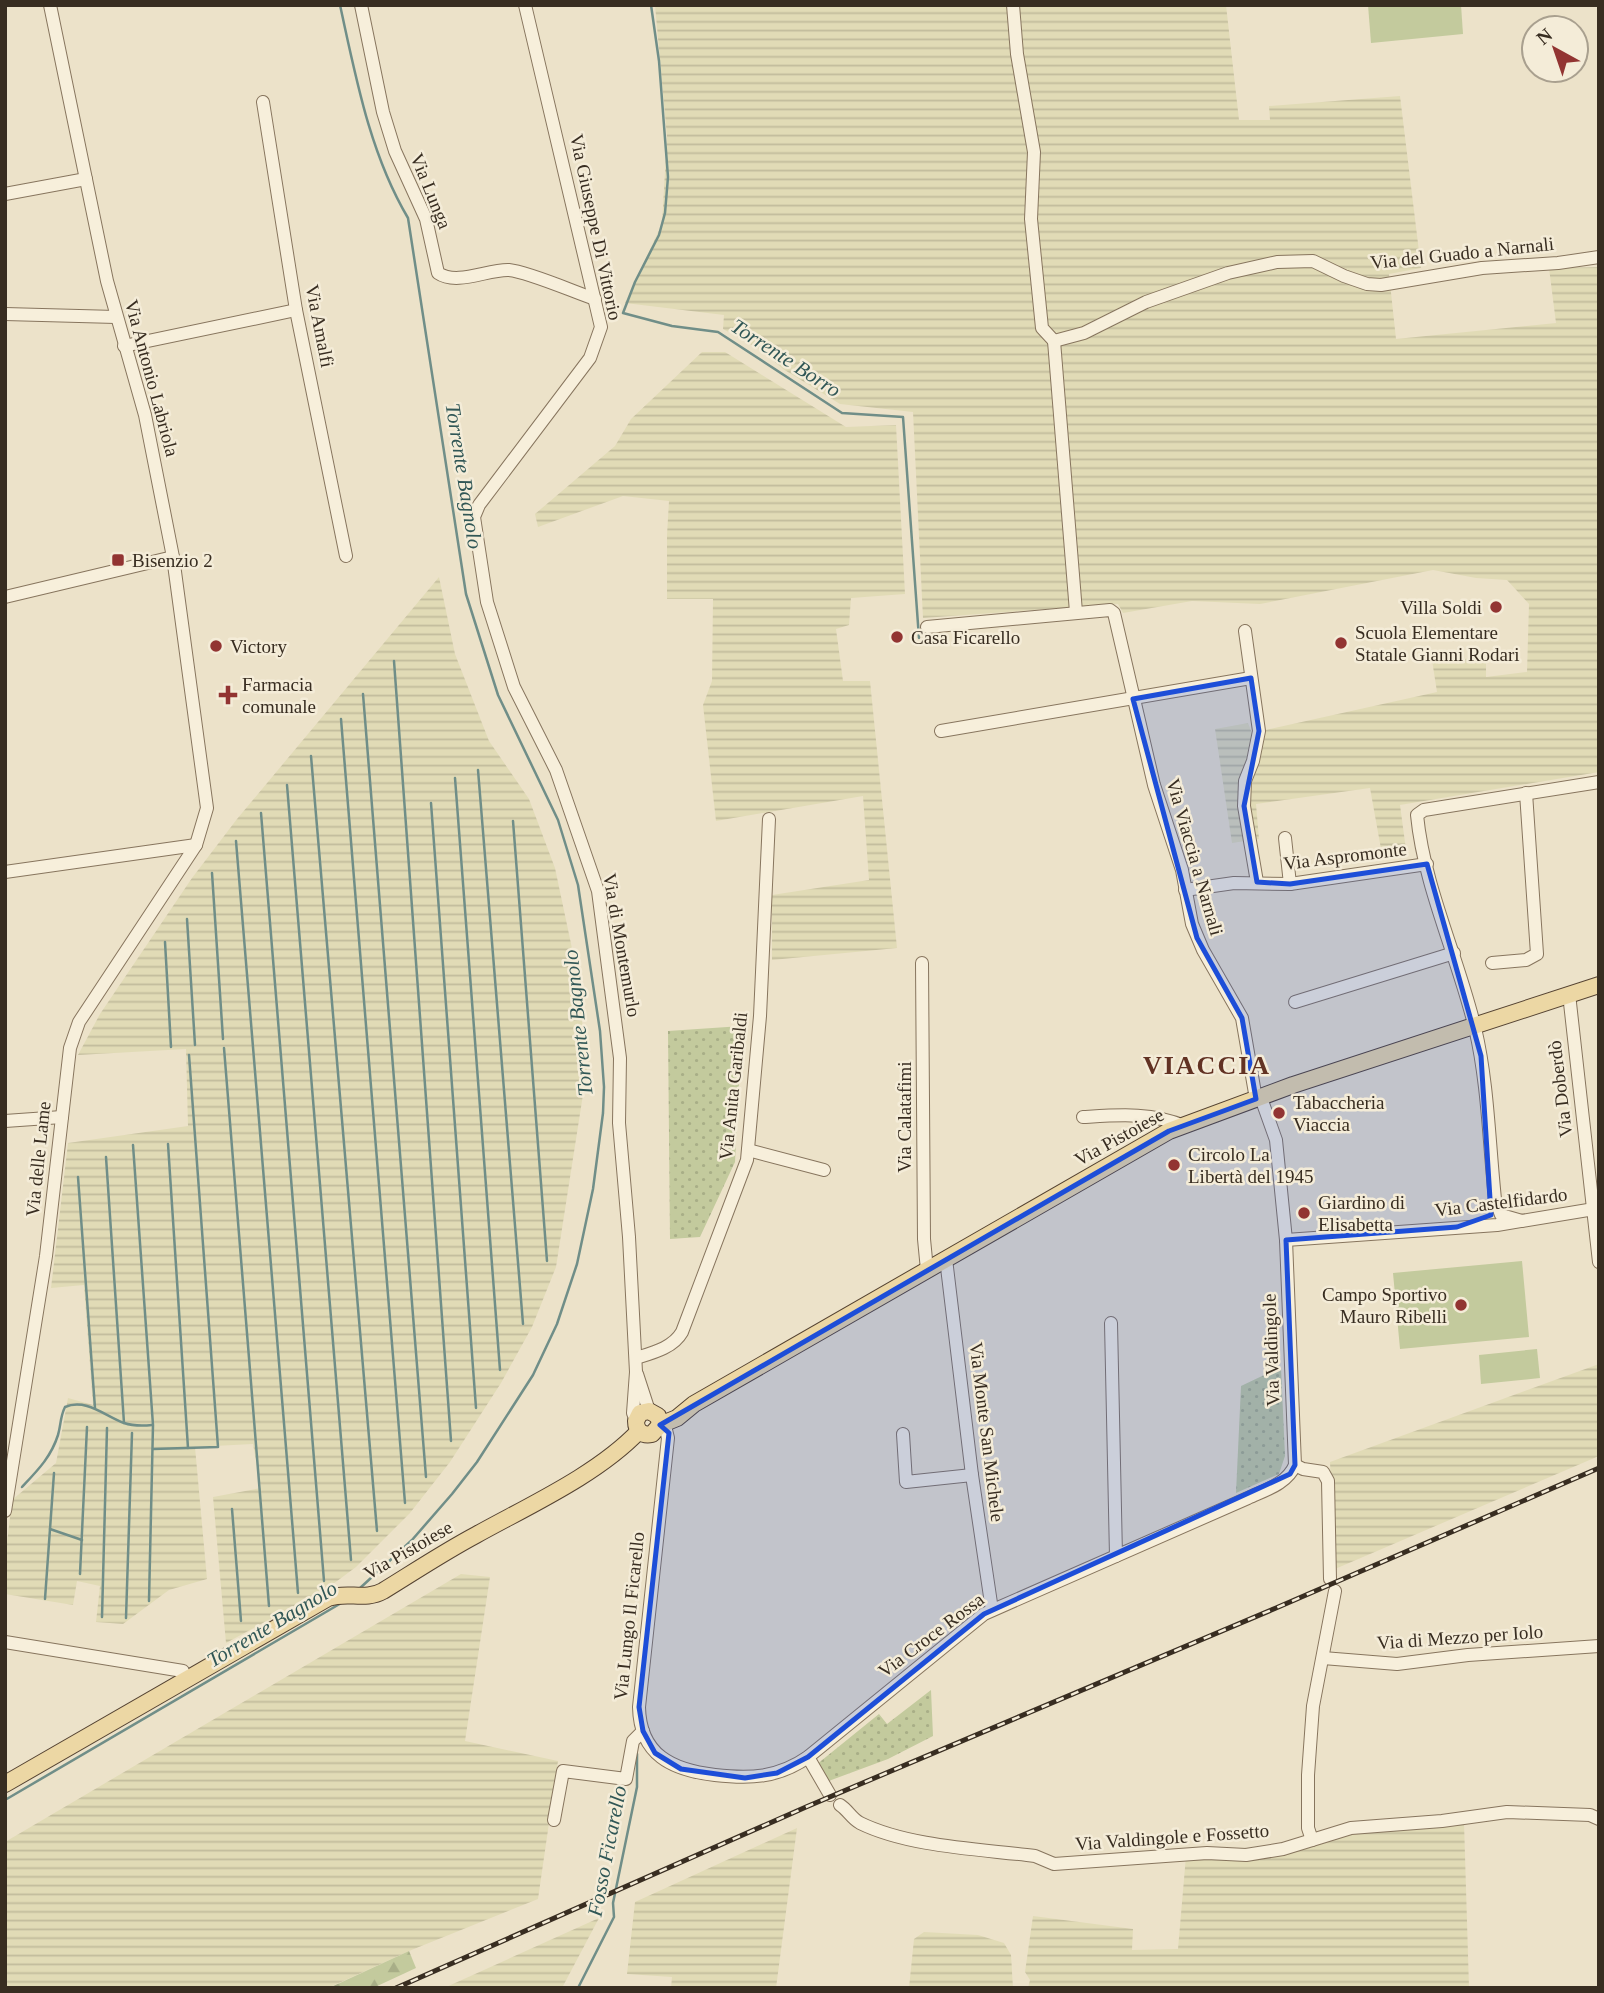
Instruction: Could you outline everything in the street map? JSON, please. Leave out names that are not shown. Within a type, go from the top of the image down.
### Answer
[{"type":"main road","name":"Via Pistoiese","points":[[5,1784],[328,1598],[345,1595],[368,1597],[378,1594],[474,1536],[559,1490],[618,1449],[649,1423],[677,1418],[694,1404],[1169,1131],[1259,1098],[1599,985]]},
{"type":"street","name":"Via Antonio Labriola","points":[[50,5],[116,317],[145,415],[173,557],[206,801],[202,829],[196,845]]},
{"type":"street","name":"Via Lunga","points":[[361,5],[394,151],[426,219],[438,273],[457,278],[510,270],[595,299]]},
{"type":"street","name":"Via Giuseppe Di Vittorio","points":[[479,505],[590,358],[601,327],[526,5]]},
{"type":"street","points":[[1013,5],[1017,54],[1034,152],[1031,219],[1042,328],[1054,341],[1076,612]]},
{"type":"street","name":"Via Amalfi","points":[[263,103],[296,310],[346,556]]},
{"type":"street","points":[[5,194],[86,179]]},
{"type":"street","name":"Via del Guado a Narnali","points":[[1054,341],[1084,333],[1146,302],[1228,273],[1277,262],[1313,261],[1343,276],[1367,284],[1381,285],[1482,268],[1558,263],[1599,257]]},
{"type":"street","points":[[124,346],[296,310]]},
{"type":"street","points":[[5,314],[116,317]]},
{"type":"street","name":"Via di Montemurlo","points":[[479,505],[474,517],[491,614],[514,687],[556,770],[598,891],[620,1058],[619,1124],[636,1365],[649,1423]]},
{"type":"street","points":[[5,597],[173,557]]},
{"type":"street","name":"Via Viaccia a Narnali","points":[[927,627],[1076,612],[1110,610],[1114,613],[1159,806],[1182,870],[1197,938],[1242,1018],[1259,1098]]},
{"type":"street","points":[[1245,631],[1259,731],[1253,761],[1245,781],[1244,806],[1257,882]]},
{"type":"street","points":[[941,731],[1251,678]]},
{"type":"street","points":[[1427,864],[1419,812],[1599,782]]},
{"type":"street","points":[[1492,963],[1526,960],[1537,954],[1526,793]]},
{"type":"street","name":"Via Anita Garibaldi","points":[[636,1365],[679,1338],[745,1169],[760,1016],[769,819]]},
{"type":"street","points":[[1285,838],[1290,884]]},
{"type":"street","points":[[5,872],[196,845]]},
{"type":"street","name":"Via delle Lame","points":[[5,1511],[46,1256],[70,1048],[79,1022],[196,845]]},
{"type":"street","name":"Via Aspromonte","points":[[1185,890],[1234,883],[1290,884],[1427,864],[1475,1026],[1481,1056],[1495,1199]]},
{"type":"street","points":[[1294,1002],[1454,953]]},
{"type":"street","name":"Via Calatafimi","points":[[922,963],[924,1239],[927,1270]]},
{"type":"street","name":"Via Doberdò","points":[[1569,994],[1599,1262]]},
{"type":"street","name":"Via Valdingole","points":[[1259,1098],[1276,1140],[1286,1240],[1295,1465]]},
{"type":"street","points":[[1083,1117],[1139,1115],[1170,1120],[1184,1126]]},
{"type":"street","points":[[5,1121],[62,1117]]},
{"type":"street","points":[[748,1150],[824,1171]]},
{"type":"street","points":[[1495,1199],[1501,1214],[1522,1221]]},
{"type":"street","points":[[1457,1227],[1489,1218],[1495,1199]]},
{"type":"street","name":"Via Castelfidardo","points":[[1286,1240],[1497,1225],[1594,1209]]},
{"type":"street","name":"Via Monte San Michele","points":[[946,1259],[972,1475],[992,1610]]},
{"type":"street","points":[[1111,1323],[1116,1556]]},
{"type":"street","name":"Via Lungo Il Ficarello","points":[[554,1820],[563,1771],[626,1779],[634,1741],[643,1731],[639,1707],[668,1434],[649,1423]]},
{"type":"street","points":[[903,1434],[906,1482],[972,1475]]},
{"type":"street","points":[[1295,1465],[1323,1472],[1328,1481],[1332,1585],[1323,1658],[1313,1706],[1308,1776],[1308,1828],[1312,1840]]},
{"type":"street","name":"Via Croce Rossa","points":[[643,1731],[655,1753],[667,1763],[681,1769],[745,1778],[790,1769],[992,1610],[1278,1484],[1290,1474],[1295,1465]]},
{"type":"street","points":[[5,1642],[183,1671]]},
{"type":"street","name":"Via di Mezzo per Iolo","points":[[1323,1658],[1397,1664],[1468,1655],[1599,1646]]},
{"type":"street","points":[[808,1757],[830,1795]]},
{"type":"street","name":"Via Valdingole e Fossetto","points":[[840,1805],[857,1821],[886,1834],[911,1840],[1035,1856],[1054,1864],[1207,1853],[1246,1854],[1283,1849],[1351,1828],[1442,1821],[1507,1812],[1590,1815],[1599,1819]]},
{"type":"highlighted area","points":[[1251,678],[1259,731],[1244,806],[1257,882],[1290,884],[1427,864],[1481,1056],[1491,1215],[1457,1227],[1286,1240],[1295,1465],[1290,1474],[984,1614],[808,1757],[777,1773],[745,1778],[681,1769],[655,1753],[643,1731],[639,1707],[669,1433],[660,1425],[1169,1131],[1256,1099],[1242,1018],[1197,938],[1133,699]]},
{"type":"shaded area","points":[[655,5],[1226,5],[1239,120],[1270,120],[1269,106],[1400,96],[1421,268],[1389,274],[1396,339],[1556,323],[1549,268],[1599,267],[1599,772],[1400,805],[1407,857],[1383,860],[1370,788],[1256,804],[1259,839],[1232,843],[1215,729],[1248,723],[1252,733],[1437,692],[1432,660],[1486,658],[1486,677],[1527,672],[1529,604],[1507,580],[1476,578],[1433,570],[1260,604],[1192,601],[1123,613],[1118,604],[923,618],[913,412],[840,404],[783,369],[761,350],[723,329],[724,315],[625,303],[662,224],[667,137]]},
{"type":"shaded area","points":[[702,352],[725,352],[846,427],[896,425],[905,594],[851,598],[849,625],[836,629],[843,681],[870,681],[897,948],[772,960],[772,895],[869,880],[863,796],[716,821],[703,705],[712,681],[713,599],[667,599],[669,501],[623,496],[538,527],[535,514],[615,446],[631,419]]},
{"type":"shaded area","points":[[439,577],[455,654],[489,741],[529,799],[555,868],[577,972],[587,1069],[556,1267],[532,1327],[501,1383],[450,1462],[410,1513],[356,1567],[329,1587],[226,1643],[213,1497],[261,1488],[253,1444],[195,1447],[207,1579],[169,1590],[123,1624],[96,1622],[100,1586],[77,1581],[73,1605],[5,1594],[5,1560],[12,1500],[56,1463],[68,1398],[93,1405],[84,1285],[51,1288],[68,1143],[188,1126],[186,1049],[78,1055],[100,1014],[192,878],[237,819]]},
{"type":"shaded area","points":[[1599,1364],[1599,1456],[1335,1569],[1330,1462]]},
{"type":"shaded area","points":[[461,1574],[490,1577],[465,1741],[558,1761],[538,1899],[409,1951],[328,1988],[5,1988],[5,1842]]},
{"type":"shaded area","points":[[1464,1822],[1469,1988],[1028,1988],[1030,1980],[1025,1972],[1033,1916],[1133,1929],[1132,1950],[1178,1949],[1186,1856],[1242,1857],[1349,1834]]},
{"type":"shaded area","points":[[797,1828],[776,1988],[671,1988],[672,1977],[627,1974],[635,1902]]},
{"type":"shaded area","points":[[599,1918],[562,1988],[444,1988]]},
{"type":"shaded area","points":[[924,1932],[978,1935],[1004,1943],[1011,1955],[1013,1988],[909,1988],[914,1939]]},
{"type":"green space","points":[[1368,5],[1461,5],[1463,34],[1371,43]]},
{"type":"green space","points":[[742,1026],[735,1162],[700,1237],[670,1239],[668,1031]]},
{"type":"green space","name":"Campo Sportivo Mauro Ribelli","points":[[1522,1261],[1529,1337],[1400,1349],[1393,1273]]},
{"type":"green space","points":[[1537,1349],[1540,1378],[1481,1384],[1479,1355]]},
{"type":"green space","points":[[1281,1367],[1285,1456],[1279,1474],[1236,1493],[1241,1386]]},
{"type":"green space","points":[[931,1690],[933,1736],[888,1759],[826,1782],[816,1765],[879,1714],[887,1724]]},
{"type":"green space","points":[[409,1951],[416,1968],[373,1988],[329,1988]]},
{"type":"waterway","name":"Torrente Bagnolo","points":[[340,5],[374,142],[408,218],[466,594],[498,695],[558,820],[578,885],[600,1031],[604,1087],[593,1189],[577,1264],[557,1324],[533,1375],[477,1462],[452,1494],[412,1540],[359,1589]]},
{"type":"waterway","name":"Torrente Borro","points":[[651,5],[659,61],[668,177],[665,213],[659,235],[623,313],[672,326],[718,332],[842,413],[903,417],[919,638]]},
{"type":"waterway","points":[[394,661],[451,1441]]},
{"type":"waterway","points":[[363,694],[426,1477]]},
{"type":"waterway","points":[[341,719],[405,1503]]},
{"type":"waterway","points":[[311,756],[377,1531]]},
{"type":"waterway","points":[[478,770],[523,1324]]},
{"type":"waterway","points":[[455,778],[500,1370]]},
{"type":"waterway","points":[[287,785],[351,1560]]},
{"type":"waterway","points":[[431,803],[476,1408]]},
{"type":"waterway","points":[[261,813],[324,1581]]},
{"type":"waterway","points":[[513,821],[547,1261]]},
{"type":"waterway","points":[[236,841],[298,1593]]},
{"type":"waterway","points":[[212,873],[223,1039]]},
{"type":"waterway","points":[[187,919],[195,1045]]},
{"type":"waterway","points":[[165,942],[171,1047]]},
{"type":"waterway","points":[[224,1048],[269,1606]]},
{"type":"waterway","points":[[153,1449],[218,1447],[189,1055]]},
{"type":"waterway","points":[[168,1144],[188,1448]]},
{"type":"waterway","points":[[133,1145],[153,1425],[149,1601]]},
{"type":"waterway","points":[[106,1157],[124,1423]]},
{"type":"waterway","points":[[78,1177],[95,1408]]},
{"type":"waterway","points":[[22,1487],[52,1450],[65,1407],[88,1406],[127,1424],[152,1425]]},
{"type":"waterway","points":[[80,1574],[87,1427]]},
{"type":"waterway","points":[[102,1617],[107,1428]]},
{"type":"waterway","points":[[126,1618],[132,1433]]},
{"type":"waterway","points":[[45,1599],[54,1473]]},
{"type":"waterway","points":[[232,1509],[241,1621]]},
{"type":"waterway","points":[[50,1529],[82,1540]]},
{"type":"waterway","name":"Torrente Bagnolo","points":[[5,1800],[343,1602]]},
{"type":"waterway","name":"Fosso Ficarello","points":[[578,1988],[614,1917],[613,1903],[637,1787],[637,1754]]},
{"type":"railway","points":[[396,1988],[806,1807],[1599,1468]]},
{"type":"place","name":"Bisenzio 2","points":[[118,560]]},
{"type":"place","name":"Villa Soldi","points":[[1496,607]]},
{"type":"place","name":"Casa Ficarello","points":[[897,637]]},
{"type":"place","name":"Scuola Elementare Statale Gianni Rodari","points":[[1341,643]]},
{"type":"place","name":"Victory","points":[[216,646]]},
{"type":"place","name":"Farmacia comunale","points":[[228,695]]},
{"type":"place","name":"Tabaccheria Viaccia","points":[[1279,1113]]},
{"type":"place","name":"Circolo La Libertà del 1945","points":[[1174,1165]]},
{"type":"place","name":"Giardino di Elisabetta","points":[[1304,1213]]},
{"type":"place","name":"Campo Sportivo Mauro Ribelli","points":[[1461,1305]]},
{"type":"district","name":"VIACCIA","points":[[1207,1065]]}]
